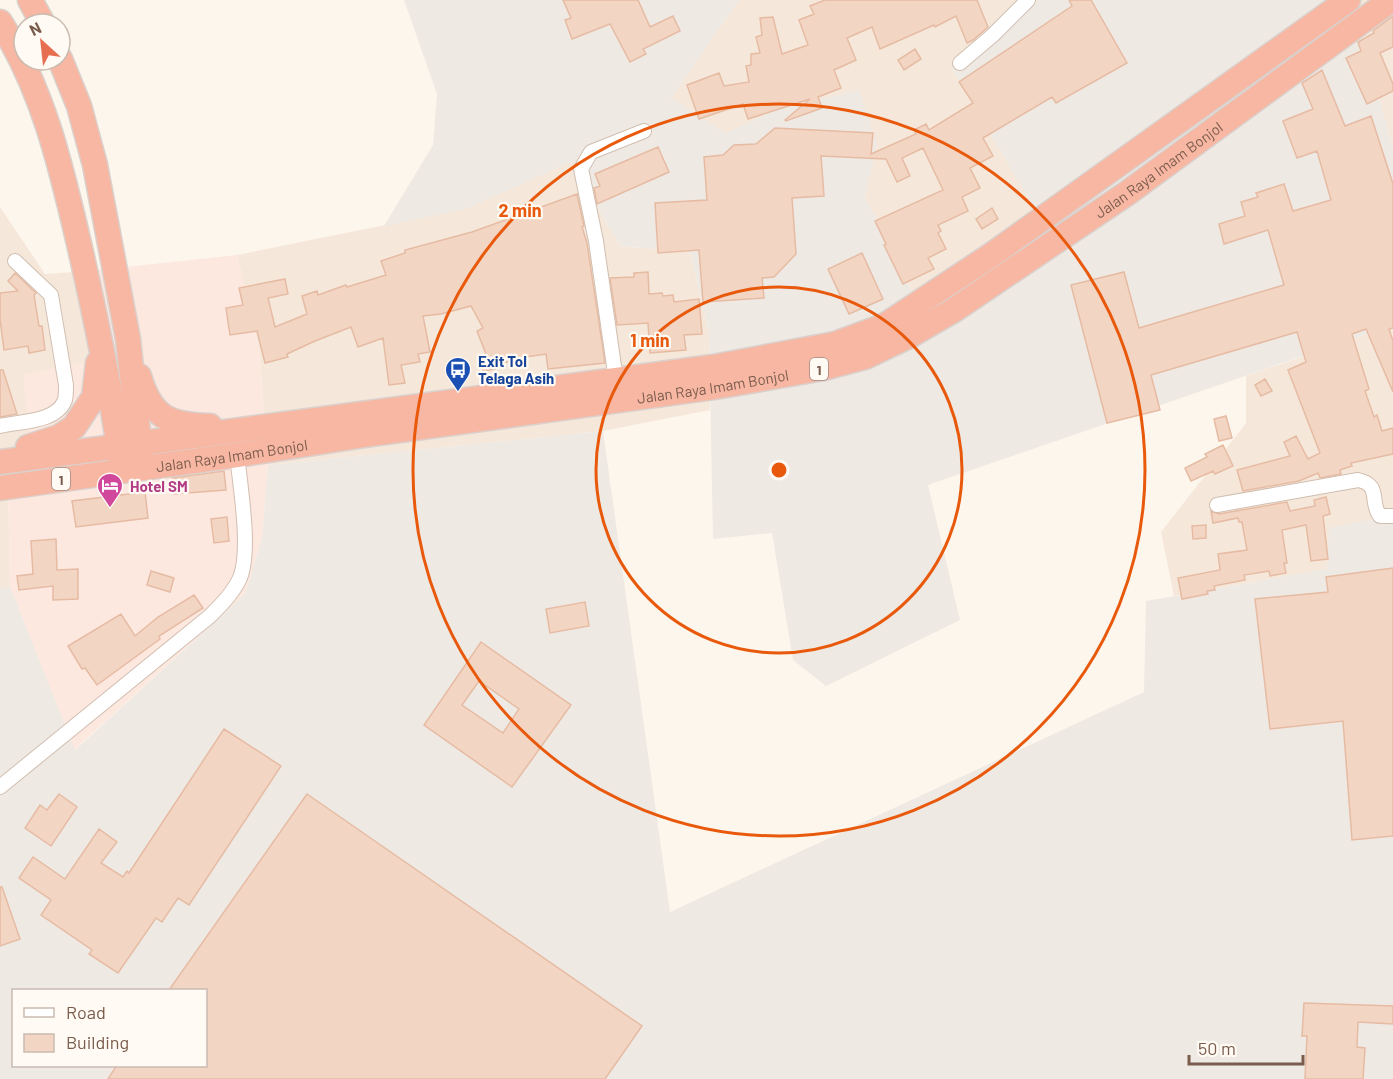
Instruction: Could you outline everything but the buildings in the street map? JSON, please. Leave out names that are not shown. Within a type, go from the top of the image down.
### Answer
[{"type":"highway","name":"Jalan Raya Imam Bonjol","points":[[0,488],[265,428],[713,368],[836,344],[884,326],[993,254],[1348,0]]},
{"type":"highway","name":"Jalan Raya Imam Bonjol","points":[[0,462],[237,455],[715,387],[824,368],[865,357],[911,335],[954,310],[1126,194],[1391,0]]},
{"type":"highway","points":[[0,22],[27,72],[51,135],[131,457]]},
{"type":"highway","points":[[65,72],[79,106],[95,165],[128,339],[145,396],[159,414],[174,422],[195,426],[265,428]]},
{"type":"highway","points":[[128,339],[131,457]]},
{"type":"highway","points":[[0,457],[59,437],[74,427],[94,397],[101,340]]},
{"type":"street","points":[[960,63],[993,35],[1028,0]]},
{"type":"street","points":[[616,380],[596,241],[581,169],[591,152],[644,131]]},
{"type":"street","points":[[0,426],[43,418],[55,412],[65,400],[66,386],[51,296],[15,261]]},
{"type":"street","points":[[0,787],[227,600],[240,578],[244,561],[244,531],[237,455]]},
{"type":"street","points":[[1217,505],[1359,480],[1369,483],[1373,489],[1377,512],[1380,516],[1393,516]]},
{"type":"shaded area","points":[[404,0],[739,0],[671,98],[726,133],[775,110],[859,90],[877,145],[865,197],[926,319],[1050,235],[951,67],[1037,0],[1348,0],[1354,10],[1393,147],[1393,325],[928,485],[960,620],[826,686],[793,660],[772,533],[713,539],[709,333],[690,252],[620,246],[571,162],[465,209],[384,226],[433,145],[437,94]]},
{"type":"shaded area","points":[[739,0],[1037,0],[951,67],[1050,235],[926,319],[865,197],[876,145],[775,110],[726,134],[671,98]]},
{"type":"shaded area","points":[[1348,0],[1393,0],[1393,147],[1354,10]]},
{"type":"shaded area","points":[[571,162],[620,246],[690,252],[709,333],[710,410],[603,431],[268,465],[259,349],[237,255],[465,209]]},
{"type":"shaded area","points":[[0,207],[45,274],[88,271],[103,358],[34,475],[8,482],[10,586],[0,588]]},
{"type":"shaded area","points":[[237,255],[259,349],[268,465],[262,538],[245,594],[74,750],[10,586],[8,481],[34,475],[23,375],[103,358],[88,271]]},
{"type":"shaded area","points":[[1393,325],[1393,515],[1328,569],[1174,596],[1161,532],[1246,423],[1246,376]]},
{"type":"shaded area","points":[[603,431],[670,912],[1144,692],[1146,601],[1327,569],[1329,528],[1393,515],[1393,1079],[0,1079],[0,588],[10,586],[75,750],[245,594],[262,538],[268,465]]},
{"type":"place","name":"Exit Tol Telaga Asih","points":[[458,393]]},
{"type":"place","name":"Hotel SM","points":[[110,509]]}]
